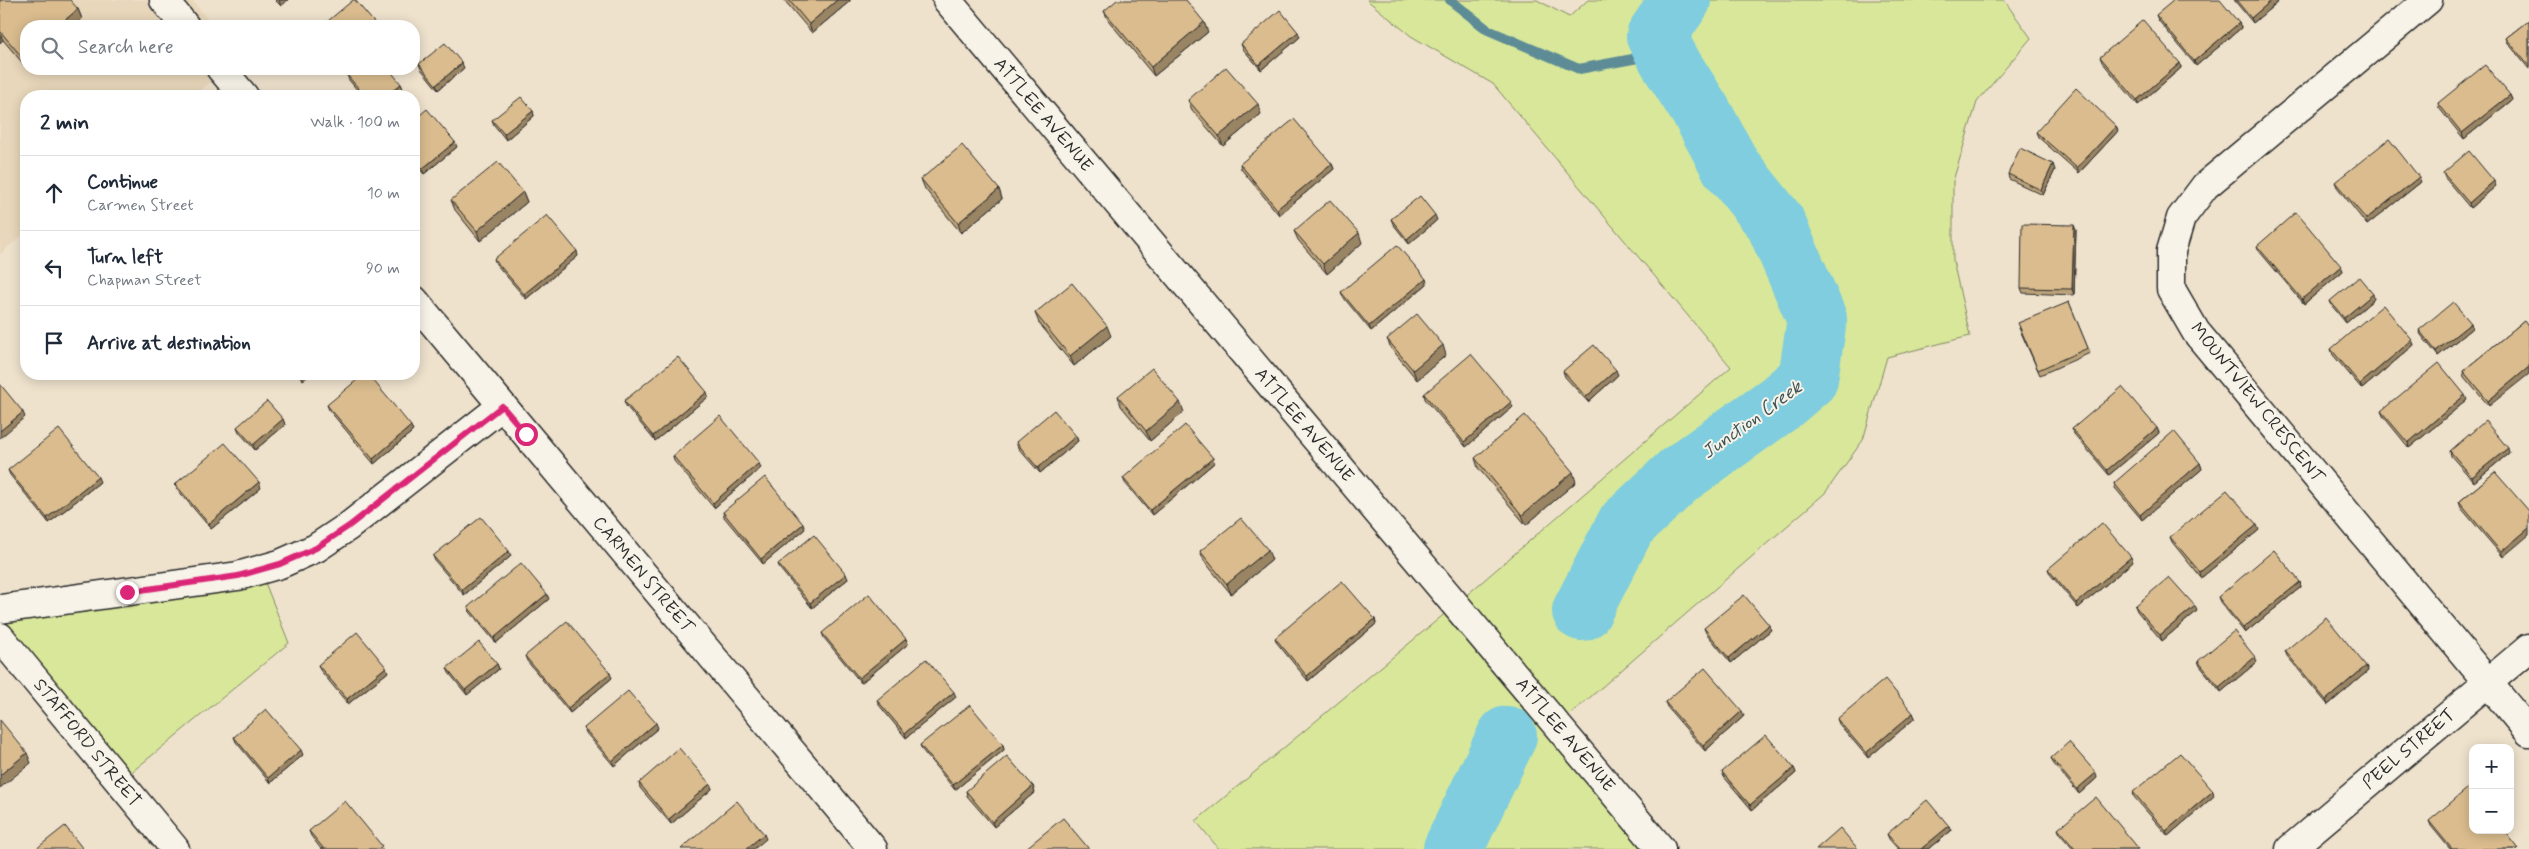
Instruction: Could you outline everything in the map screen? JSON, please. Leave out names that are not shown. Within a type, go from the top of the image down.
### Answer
[{"type":"street","points":[[164,0],[180,20]]},
{"type":"street","name":"MOUNTVIEW CRESCENT","points":[[2428,0],[2205,186],[2181,218],[2171,252],[2171,289],[2196,332],[2529,732]]},
{"type":"street","name":"ATTLEE AVENUE","points":[[958,4],[1661,849]]},
{"type":"street","points":[[226,75],[239,90]]},
{"type":"street","name":"CARMEN STREET","points":[[420,307],[872,849]]},
{"type":"street","points":[[0,609],[238,576],[280,564],[316,548],[349,526],[502,406]]},
{"type":"street","name":"STAFFORD STREET","points":[[0,637],[175,849]]},
{"type":"street","name":"PEEL STREET","points":[[2290,849],[2529,648]]},
{"type":"shaded area","points":[[0,0],[192,0],[208,20],[20,20],[20,75],[219,75],[201,90],[20,90],[20,237],[0,254]]},
{"type":"green space","points":[[1367,0],[1537,0],[1569,17],[1588,0],[2004,0],[2031,38],[1977,102],[1953,181],[1953,261],[1970,336],[1887,357],[1863,440],[1825,493],[1556,727],[1659,849],[1219,849],[1196,821],[1454,606],[1731,367],[1493,84],[1411,36]]},
{"type":"green space","points":[[262,575],[289,643],[122,780],[0,632],[0,614]]},
{"type":"building","points":[[0,0],[70,0],[78,9],[65,20],[20,20],[20,55],[0,31]]},
{"type":"building","points":[[355,0],[372,20],[329,20]]},
{"type":"building","points":[[789,0],[837,0],[809,24]]},
{"type":"building","points":[[1117,0],[1186,0],[1204,22],[1151,67],[1104,11]]},
{"type":"building","points":[[2174,0],[2220,0],[2239,23],[2194,61],[2156,15]]},
{"type":"building","points":[[2236,0],[2272,0],[2251,18]]},
{"type":"building","points":[[1280,10],[1298,32],[1259,65],[1241,44]]},
{"type":"building","points":[[2143,20],[2180,63],[2137,100],[2100,57]]},
{"type":"building","points":[[2529,20],[2529,66],[2506,38]]},
{"type":"building","points":[[445,43],[462,63],[436,85],[420,63]]},
{"type":"building","points":[[2485,65],[2510,95],[2462,133],[2438,103]]},
{"type":"building","points":[[1226,67],[1258,104],[1219,136],[1188,100]]},
{"type":"building","points":[[347,75],[394,75],[401,84],[394,90],[360,90]]},
{"type":"building","points":[[2076,88],[2116,126],[2077,168],[2036,132]]},
{"type":"building","points":[[521,97],[533,111],[504,134],[492,120]]},
{"type":"building","points":[[427,109],[455,142],[422,169],[420,166],[420,115]]},
{"type":"building","points":[[1294,119],[1332,164],[1277,209],[1240,164]]},
{"type":"building","points":[[2389,139],[2419,177],[2366,219],[2335,182]]},
{"type":"building","points":[[962,145],[999,189],[958,223],[921,179]]},
{"type":"building","points":[[2020,148],[2053,164],[2041,190],[2008,174]]},
{"type":"building","points":[[2469,151],[2494,181],[2469,203],[2443,173]]},
{"type":"building","points":[[498,162],[523,192],[477,231],[451,200]]},
{"type":"building","points":[[1420,196],[1435,215],[1407,239],[1391,219]]},
{"type":"building","points":[[1330,200],[1359,233],[1323,264],[1294,231]]},
{"type":"building","points":[[2296,212],[2341,266],[2302,299],[2257,246]]},
{"type":"building","points":[[547,215],[577,251],[524,294],[494,259]]},
{"type":"building","points":[[2022,224],[2074,225],[2072,289],[2021,288]]},
{"type":"building","points":[[1397,245],[1426,279],[1369,326],[1341,292]]},
{"type":"building","points":[[2359,277],[2373,294],[2344,318],[2330,301]]},
{"type":"building","points":[[1072,283],[1107,326],[1070,356],[1035,313]]},
{"type":"building","points":[[2069,302],[2088,348],[2038,370],[2018,323]]},
{"type":"building","points":[[2453,302],[2471,323],[2436,351],[2419,330]]},
{"type":"building","points":[[2383,305],[2412,340],[2360,384],[2331,349]]},
{"type":"building","points":[[1417,314],[1443,345],[1413,370],[1387,339]]},
{"type":"building","points":[[2524,321],[2529,328],[2529,367],[2488,401],[2463,371]]},
{"type":"building","points":[[1594,345],[1616,370],[1586,397],[1563,371]]},
{"type":"building","points":[[1471,354],[1511,402],[1464,442],[1424,394]]},
{"type":"building","points":[[678,357],[707,392],[653,436],[624,401]]},
{"type":"building","points":[[2439,363],[2465,395],[2408,443],[2381,411]]},
{"type":"building","points":[[1152,368],[1180,402],[1146,431],[1118,396]]},
{"type":"building","points":[[357,380],[373,380],[411,426],[373,459],[327,405]]},
{"type":"building","points":[[0,384],[23,412],[0,431]]},
{"type":"building","points":[[2122,387],[2157,428],[2107,470],[2072,429]]},
{"type":"building","points":[[267,401],[283,419],[253,445],[237,427]]},
{"type":"building","points":[[1054,410],[1076,436],[1038,468],[1016,442]]},
{"type":"building","points":[[1525,415],[1573,472],[1522,515],[1475,458]]},
{"type":"building","points":[[720,416],[759,463],[713,503],[673,456]]},
{"type":"building","points":[[2485,421],[2508,448],[2472,477],[2450,451]]},
{"type":"building","points":[[1185,425],[1213,458],[1150,510],[1123,478]]},
{"type":"building","points":[[59,429],[98,477],[47,518],[8,470]]},
{"type":"building","points":[[2174,431],[2200,463],[2140,515],[2114,483]]},
{"type":"building","points":[[225,443],[259,482],[209,524],[175,484]]},
{"type":"building","points":[[2495,472],[2529,511],[2529,528],[2501,552],[2459,502]]},
{"type":"building","points":[[765,477],[803,524],[761,559],[723,512]]},
{"type":"building","points":[[2227,490],[2257,525],[2200,572],[2170,537]]},
{"type":"building","points":[[481,517],[509,551],[462,590],[433,556]]},
{"type":"building","points":[[1241,518],[1268,550],[1227,584],[1200,551]]},
{"type":"building","points":[[2102,523],[2131,557],[2076,603],[2048,569]]},
{"type":"building","points":[[814,535],[846,574],[810,603],[778,564]]},
{"type":"building","points":[[2274,550],[2300,582],[2243,628],[2218,597]]},
{"type":"building","points":[[521,563],[547,594],[494,638],[468,607]]},
{"type":"building","points":[[2169,577],[2195,606],[2160,635],[2135,606]]},
{"type":"building","points":[[1342,581],[1375,619],[1307,676],[1275,638]]},
{"type":"building","points":[[869,594],[906,639],[859,678],[822,633]]},
{"type":"building","points":[[1744,595],[1769,625],[1729,658],[1704,628]]},
{"type":"building","points":[[2326,617],[2366,666],[2326,700],[2285,651]]},
{"type":"building","points":[[567,621],[610,673],[568,708],[525,656]]},
{"type":"building","points":[[2234,631],[2255,657],[2219,687],[2198,661]]},
{"type":"building","points":[[357,632],[386,667],[347,699],[318,665]]},
{"type":"building","points":[[479,642],[497,664],[465,690],[447,668]]},
{"type":"building","points":[[926,659],[954,692],[905,733],[877,700]]},
{"type":"building","points":[[1705,668],[1742,711],[1703,746],[1665,702]]},
{"type":"building","points":[[1885,679],[1913,713],[1866,753],[1837,719]]},
{"type":"building","points":[[628,691],[656,723],[612,761],[584,728]]},
{"type":"building","points":[[970,705],[1003,745],[953,785],[920,745]]},
{"type":"building","points":[[266,709],[301,750],[268,778],[234,737]]},
{"type":"building","points":[[0,720],[27,753],[0,775]]},
{"type":"building","points":[[1766,735],[1794,768],[1750,805],[1722,772]]},
{"type":"building","points":[[2069,742],[2096,773],[2077,789],[2051,758]]},
{"type":"building","points":[[679,748],[710,784],[669,819],[639,783]]},
{"type":"building","points":[[2180,753],[2213,791],[2166,831],[2133,792]]},
{"type":"building","points":[[1007,756],[1033,786],[992,822],[966,791]]},
{"type":"building","points":[[2468,788],[2469,834],[2507,834],[2519,849],[2452,849],[2429,821]]},
{"type":"building","points":[[2096,797],[2139,849],[2075,849],[2058,829]]},
{"type":"building","points":[[1927,800],[1949,826],[1921,849],[1900,849],[1887,834]]},
{"type":"building","points":[[345,801],[382,846],[378,849],[324,849],[309,831]]},
{"type":"building","points":[[737,801],[764,834],[746,849],[681,849]]},
{"type":"building","points":[[1063,818],[1089,849],[1025,849]]},
{"type":"building","points":[[65,826],[83,849],[36,849]]},
{"type":"building","points":[[1840,828],[1858,849],[1816,849]]},
{"type":"waterway","points":[[1450,0],[1488,30],[1579,69],[1665,53]]},
{"type":"waterway","name":"Junction Creek","points":[[1582,611],[1626,525],[1679,475],[1780,403],[1808,379],[1817,319],[1775,222],[1731,167],[1702,113],[1656,36],[1681,0]]},
{"type":"waterway","name":"Junction Creek","points":[[1453,849],[1507,736]]},
{"type":"route","points":[[127,592],[238,576],[280,564],[316,548],[349,526],[502,406],[526,434]]}]
